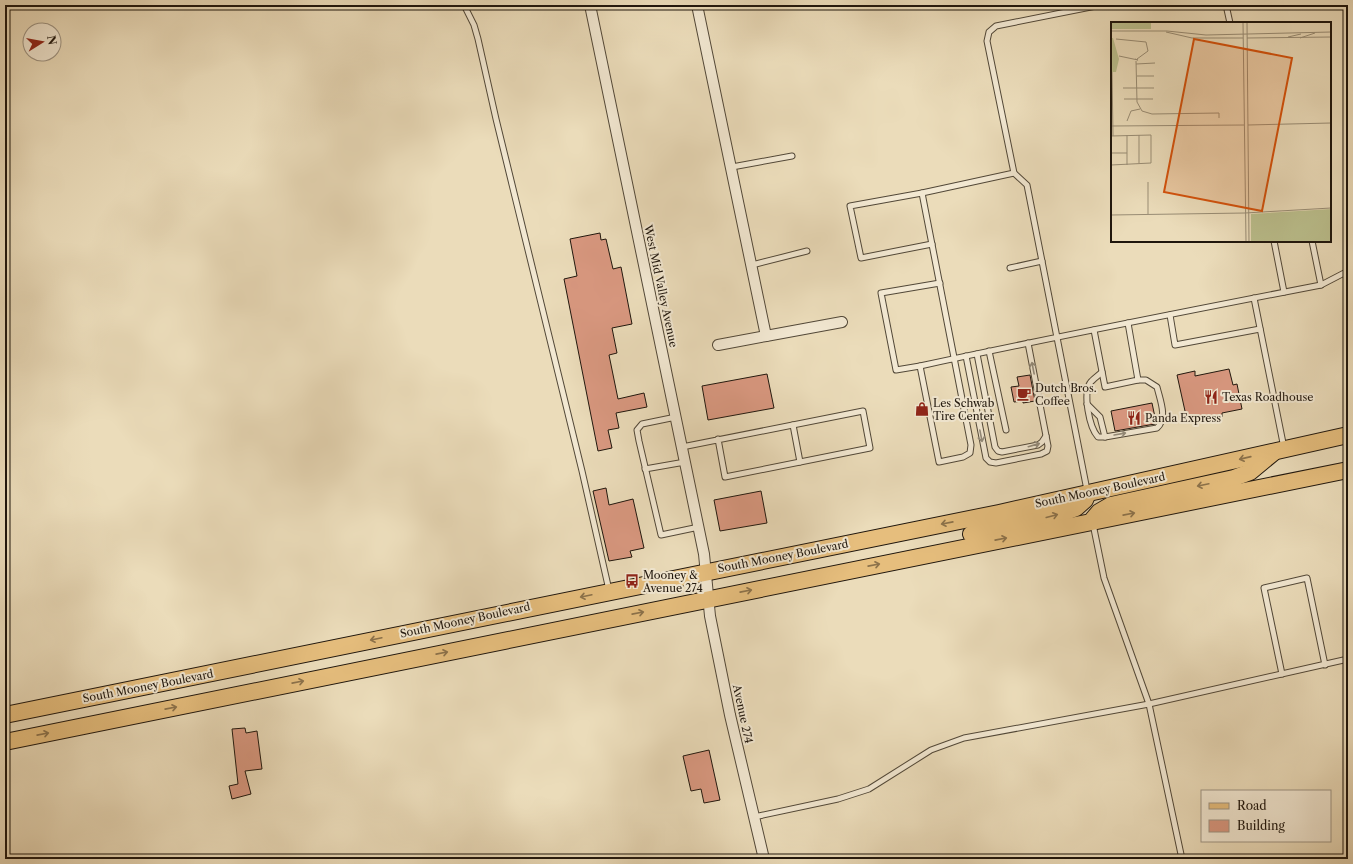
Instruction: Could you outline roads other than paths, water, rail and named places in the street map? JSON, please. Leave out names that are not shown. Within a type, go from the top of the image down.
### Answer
[{"type":"main road","name":"South Mooney Boulevard","points":[[5,715],[1088,493],[1348,435]]},
{"type":"main road","points":[[1092,521],[1094,516],[1111,506],[1209,484],[1250,472],[1279,451]]},
{"type":"main road","points":[[5,742],[1348,470]]},
{"type":"main road","points":[[908,558],[932,545],[1055,516],[1076,508],[1085,500],[1088,493]]},
{"type":"street","name":"West Mid Valley Avenue","points":[[590,5],[686,462],[706,572]]},
{"type":"street","points":[[697,5],[732,167],[766,336]]},
{"type":"street","points":[[718,346],[842,322]]},
{"type":"street","name":"Avenue 274","points":[[706,572],[708,599],[724,685],[764,859]]},
{"type":"lane","points":[[464,5],[469,13],[478,39],[496,119],[582,471],[609,591]]},
{"type":"lane","points":[[1088,493],[1027,185],[1014,173],[987,41],[989,32],[996,26],[1101,5]]},
{"type":"lane","points":[[1226,5],[1230,22]]},
{"type":"lane","points":[[732,167],[792,156]]},
{"type":"lane","points":[[932,244],[860,258],[850,206],[922,193],[1014,173]]},
{"type":"lane","points":[[920,366],[939,462],[963,457],[970,453],[971,445],[922,193]]},
{"type":"lane","points":[[1274,242],[1284,292]]},
{"type":"lane","points":[[1312,242],[1321,285]]},
{"type":"lane","points":[[752,265],[807,251]]},
{"type":"lane","points":[[1010,268],[1042,261]]},
{"type":"lane","points":[[940,282],[881,293],[896,370],[1321,285],[1348,271]]},
{"type":"lane","points":[[1254,298],[1279,451]]},
{"type":"lane","points":[[1170,315],[1175,345],[1260,329]]},
{"type":"lane","points":[[1128,323],[1138,380]]},
{"type":"lane","points":[[1094,330],[1105,387],[1138,380],[1146,380],[1157,387],[1163,417],[1162,423],[1157,428],[1098,437],[1094,432],[1087,404],[1087,391],[1090,382],[1102,372]]},
{"type":"lane","points":[[966,356],[986,458],[990,462],[996,463],[1041,454],[1047,451],[1046,435],[1028,343]]},
{"type":"lane","points":[[989,351],[1006,430]]},
{"type":"lane","points":[[977,354],[995,447],[998,451],[1002,452],[1038,445],[1042,442],[1046,435]]},
{"type":"lane","points":[[1087,404],[1100,417],[1105,437]]},
{"type":"lane","points":[[682,447],[718,439],[863,410],[870,448],[725,477],[718,439]]},
{"type":"lane","points":[[676,417],[642,424],[639,426],[637,430],[645,469],[661,535],[699,527]]},
{"type":"lane","points":[[793,424],[800,462]]},
{"type":"lane","points":[[645,469],[686,462]]},
{"type":"lane","points":[[1092,521],[1104,578],[1150,704],[1182,859]]},
{"type":"lane","points":[[1282,674],[1264,588],[1307,578],[1324,665]]},
{"type":"lane","points":[[754,817],[838,799],[869,789],[931,750],[964,738],[1150,704],[1348,659]]},
{"type":"place","name":"Dutch Bros. Coffee","points":[[1024,394]]},
{"type":"place","name":"Texas Roadhouse","points":[[1211,397]]},
{"type":"place","name":"Les Schwab Tire Center","points":[[922,409]]},
{"type":"place","name":"Panda Express","points":[[1134,418]]},
{"type":"place","name":"Mooney & Avenue 274","points":[[632,581]]}]
